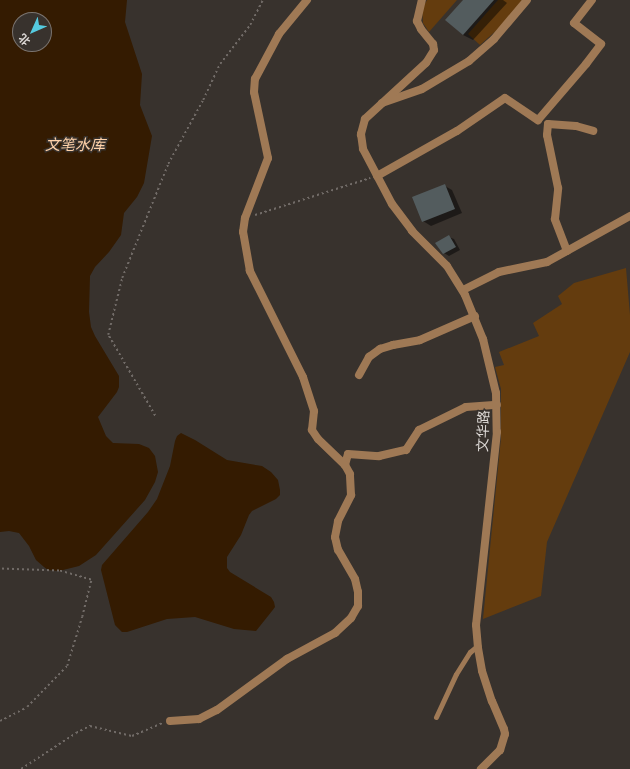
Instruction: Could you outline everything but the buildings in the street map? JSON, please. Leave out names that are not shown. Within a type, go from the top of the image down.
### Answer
[{"type":"street","points":[[170,721],[199,719],[206,717],[287,659],[329,637],[355,612],[359,599],[357,586],[338,550],[335,537],[338,521],[351,495],[350,474],[345,465],[318,439],[312,430],[314,411],[303,377],[250,271],[243,232],[246,218],[268,158],[254,92],[255,79],[279,34],[307,0]]},
{"type":"street","points":[[382,103],[426,63],[434,50],[433,44],[421,29],[417,21],[422,0]]},
{"type":"street","points":[[382,103],[422,89],[468,61],[494,39],[527,0]]},
{"type":"street","points":[[377,176],[457,131],[505,98],[538,120],[586,64],[601,44],[574,23],[592,0]]},
{"type":"street","name":"文华路","points":[[382,103],[364,119],[361,134],[363,149],[392,204],[405,223],[447,266],[463,290],[474,316],[488,358],[497,405],[494,474],[477,610],[478,645],[487,686],[505,734],[500,750],[481,769]]},
{"type":"street","points":[[567,251],[555,219],[558,188],[547,135],[548,124],[576,126],[593,131]]},
{"type":"street","points":[[463,290],[499,272],[540,265],[630,216]]},
{"type":"street","points":[[359,375],[369,357],[380,349],[420,340],[474,316]]},
{"type":"street","points":[[345,465],[348,454],[379,456],[406,450],[420,430],[466,407],[497,405]]},
{"type":"lane","points":[[436,717],[456,674],[470,652],[478,645]]},
{"type":"path","points":[[155,416],[108,335],[122,278],[168,164],[203,100],[220,64],[250,25],[263,0]]},
{"type":"path","points":[[246,218],[348,184],[377,176]]},
{"type":"path","points":[[0,569],[59,570],[91,580],[68,666],[27,707],[0,721]]},
{"type":"path","points":[[21,769],[76,733],[90,726],[132,736],[170,721]]},
{"type":"shaded area","points":[[427,0],[457,0],[429,32],[423,23],[422,9]]},
{"type":"shaded area","points":[[498,0],[522,0],[508,20],[480,45],[468,34]]},
{"type":"shaded area","points":[[626,268],[630,315],[630,352],[547,542],[541,596],[483,619],[501,438],[501,389],[495,367],[504,365],[499,352],[539,336],[533,323],[562,304],[558,296],[574,283]]},
{"type":"water","name":"文笔水库","points":[[0,0],[127,0],[125,22],[142,74],[140,105],[152,136],[144,183],[137,197],[124,213],[121,235],[109,252],[95,267],[90,276],[89,312],[91,327],[95,336],[119,376],[119,387],[117,392],[98,417],[106,436],[113,443],[139,444],[149,448],[155,456],[158,472],[155,482],[145,500],[96,555],[79,566],[59,571],[48,570],[36,560],[29,546],[19,533],[9,531],[0,532]]},
{"type":"water","points":[[181,433],[227,460],[262,466],[271,472],[278,480],[280,495],[276,499],[252,511],[241,535],[227,557],[227,568],[230,572],[271,597],[274,602],[275,607],[256,631],[234,629],[195,617],[167,619],[127,632],[122,632],[115,625],[101,570],[102,565],[148,512],[157,499],[170,466],[175,441],[177,436]]}]
